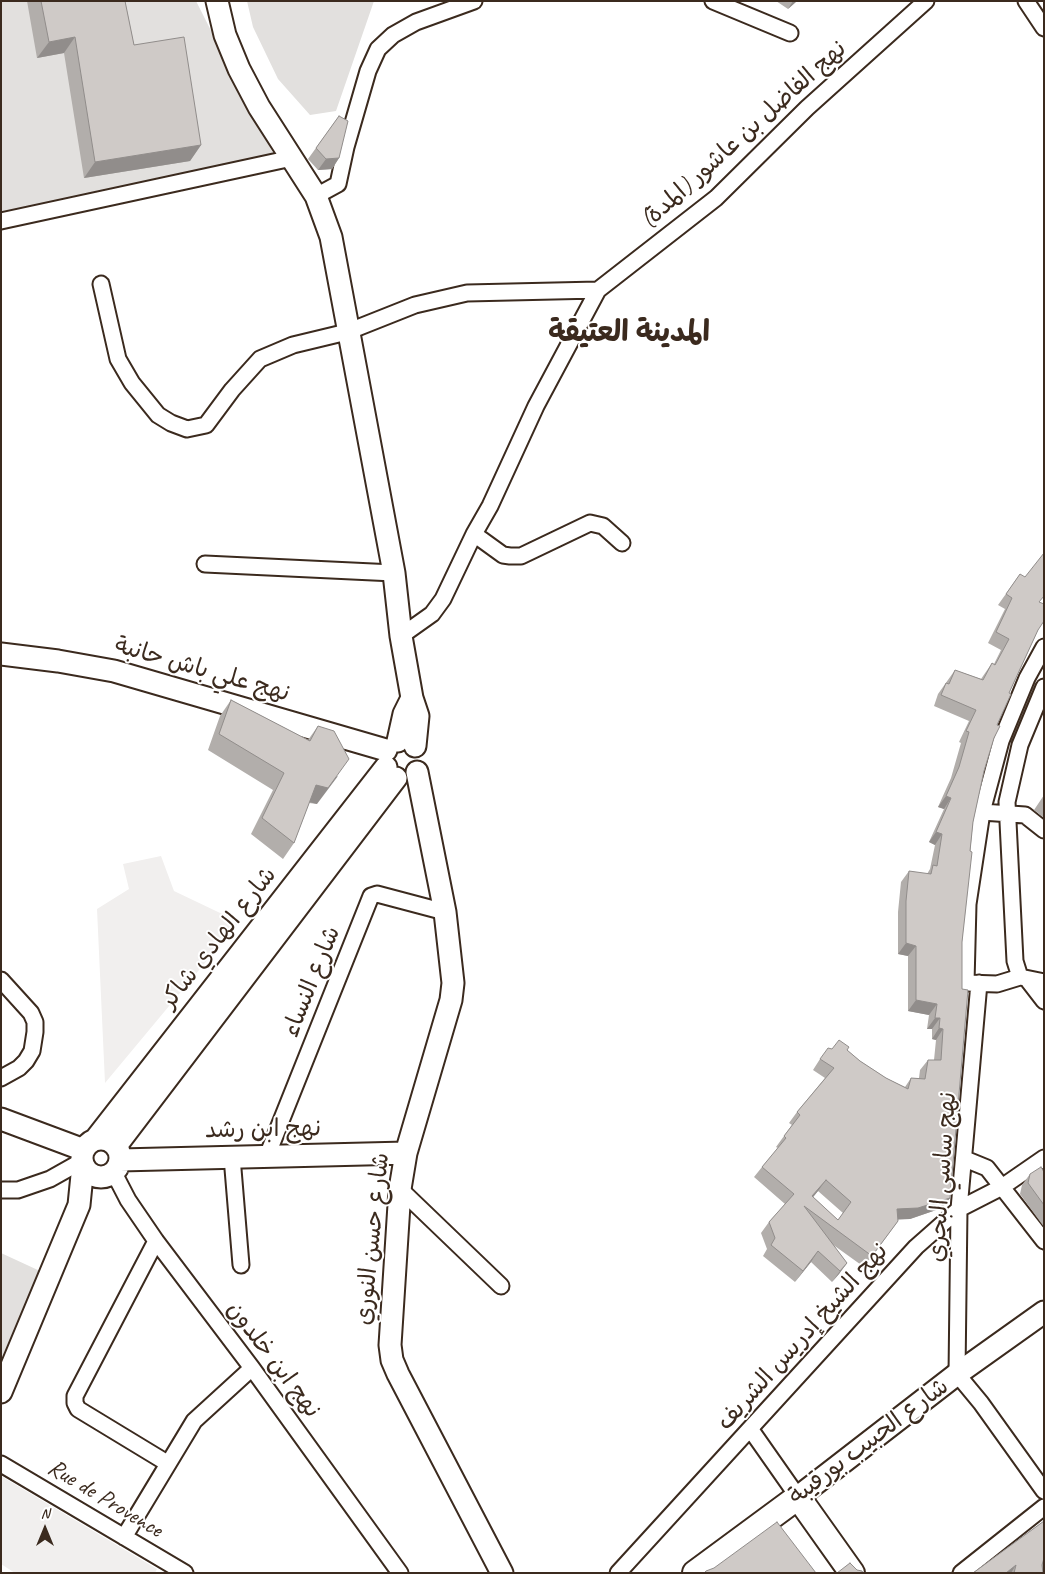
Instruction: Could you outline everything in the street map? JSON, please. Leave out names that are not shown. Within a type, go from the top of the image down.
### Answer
[{"type":"main road","name":"شارع الحبيب بورقيبة","points":[[695,1573],[798,1497]]},
{"type":"main road","points":[[798,1497],[852,1573]]},
{"type":"street","points":[[217,1],[225,35],[239,69],[259,107],[316,196],[331,237],[347,332],[394,573],[401,636],[412,698],[418,716],[400,759]]},
{"type":"street","points":[[316,196],[338,184],[348,138],[368,71],[378,49],[394,35],[416,22],[474,1]]},
{"type":"street","points":[[713,1],[790,33]]},
{"type":"street","name":"نهج الفاضل بن عاشور (المدة)","points":[[401,636],[432,614],[438,607],[490,506],[536,406],[598,290],[716,198],[807,108],[926,1]]},
{"type":"street","points":[[1026,1],[1044,28]]},
{"type":"street","points":[[1,222],[292,158]]},
{"type":"street","points":[[101,284],[118,359],[132,383],[158,415],[171,423],[187,428],[206,425],[232,390],[260,359],[293,345],[347,332],[415,305],[467,293],[598,290]]},
{"type":"street","points":[[474,534],[503,555],[510,556],[521,556],[590,523],[603,526],[622,543]]},
{"type":"street","points":[[205,564],[394,573]]},
{"type":"street","name":"نهج ساسي البحري","points":[[957,1374],[959,1209],[966,1159],[973,983],[968,904],[982,812],[1001,741],[1027,678],[1044,647]]},
{"type":"street","name":"نهج علي باش حانبة","points":[[1,654],[58,661],[114,671],[400,759]]},
{"type":"street","points":[[1044,687],[1020,745],[1007,802],[1015,961],[1024,978],[1044,1001]]},
{"type":"street","name":"شارع حسن النوري","points":[[400,759],[445,912],[453,983],[451,1000],[406,1154],[400,1189],[390,1319],[392,1360],[502,1573]]},
{"type":"street","name":"شارع الهادي شاكر","points":[[86,1154],[400,759]]},
{"type":"street","name":"شارع الهادي شاكر","points":[[79,1205],[114,1164],[400,759]]},
{"type":"street","points":[[982,812],[1025,814],[1044,830]]},
{"type":"street","name":"شارع النساء","points":[[267,1156],[370,896],[377,894],[445,912]]},
{"type":"street","points":[[973,983],[997,984],[1024,978],[1044,982]]},
{"type":"street","points":[[1,980],[31,1013],[35,1022],[35,1032],[32,1051],[26,1061],[19,1068],[1,1078]]},
{"type":"street","points":[[1,1118],[86,1154],[93,1176],[114,1164],[102,1139],[86,1154],[50,1179],[18,1190],[1,1190]]},
{"type":"street","points":[[1,1392],[79,1205],[86,1154]]},
{"type":"street","name":"نهج ابن رشد","points":[[114,1164],[232,1157],[406,1154]]},
{"type":"street","points":[[232,1157],[240,1265]]},
{"type":"street","name":"نهج الشيخ إدريس الشريف","points":[[618,1573],[751,1430],[916,1247],[959,1209],[1002,1187],[1044,1158]]},
{"type":"street","points":[[966,1159],[987,1168],[1044,1241]]},
{"type":"street","name":"نهج ابن خلدون","points":[[114,1164],[156,1241],[252,1368],[400,1573]]},
{"type":"street","points":[[400,1189],[501,1286]]},
{"type":"street","points":[[156,1241],[75,1396],[75,1403],[78,1409],[167,1463]]},
{"type":"street","name":"شارع الحبيب بورقيبة","points":[[798,1497],[957,1374],[1044,1312]]},
{"type":"street","points":[[124,1537],[194,1421],[252,1368]]},
{"type":"street","points":[[957,1374],[981,1403],[1044,1491]]},
{"type":"street","points":[[751,1430],[798,1497]]},
{"type":"street","name":"Rue de Provence","points":[[1,1464],[124,1537],[163,1567],[185,1573]]},
{"type":"street","points":[[961,1573],[1044,1508]]},
{"type":"shaded area","points":[[1,1],[196,1],[274,155],[1,215]]},
{"type":"shaded area","points":[[247,1],[374,1],[336,111],[310,115],[278,79],[253,27]]},
{"type":"shaded area","points":[[161,856],[174,891],[239,922],[105,1083],[97,909],[129,889],[123,864]]},
{"type":"shaded area","points":[[1,1253],[40,1271],[1,1363]]},
{"type":"shaded area","points":[[1,1476],[157,1569],[155,1573],[15,1573],[1,1564]]},
{"type":"building","points":[[41,1],[125,1],[134,45],[184,37],[201,145],[95,162],[75,37],[49,42]]},
{"type":"building","points":[[339,116],[348,121],[339,158],[326,159],[316,148]]},
{"type":"building","points":[[1044,553],[1044,596],[1039,602],[1044,604],[1044,621],[1009,693],[1011,694],[997,725],[1000,726],[994,738],[984,771],[973,822],[970,851],[972,852],[962,942],[962,989],[968,990],[950,1198],[918,1208],[897,1209],[898,1221],[872,1256],[804,1206],[847,1263],[840,1271],[818,1251],[803,1271],[771,1245],[775,1238],[769,1222],[794,1194],[762,1167],[786,1138],[784,1136],[800,1115],[797,1112],[834,1068],[820,1059],[828,1048],[832,1049],[839,1040],[849,1047],[847,1050],[860,1061],[886,1078],[908,1089],[911,1078],[925,1079],[928,1060],[941,1060],[943,1029],[939,1028],[940,1018],[935,1018],[937,1004],[916,1000],[916,946],[906,943],[906,901],[909,871],[931,874],[933,865],[937,866],[942,834],[936,832],[951,798],[946,796],[959,767],[969,732],[966,731],[976,710],[941,695],[946,683],[949,684],[955,670],[983,680],[992,663],[995,665],[1009,639],[996,632],[1012,598],[1006,594],[1020,574],[1025,577]],"holes":[[[826,1180],[851,1202],[838,1220],[812,1196]]]},
{"type":"building","points":[[231,700],[310,741],[318,726],[334,731],[349,759],[328,788],[316,785],[294,843],[262,818],[284,773],[219,734]]},
{"type":"building","points":[[1041,1167],[1044,1172],[1044,1205],[1028,1183],[1030,1174]]},
{"type":"building","points":[[1044,1521],[1043,1573],[1014,1573],[1016,1565],[1006,1573],[973,1573]]},
{"type":"building","points":[[777,1522],[816,1573],[704,1573],[714,1568]]},
{"type":"building","points":[[850,1563],[863,1573],[837,1573]]},
{"type":"district","name":"المدينة العتيقة","points":[[629,333]]}]
